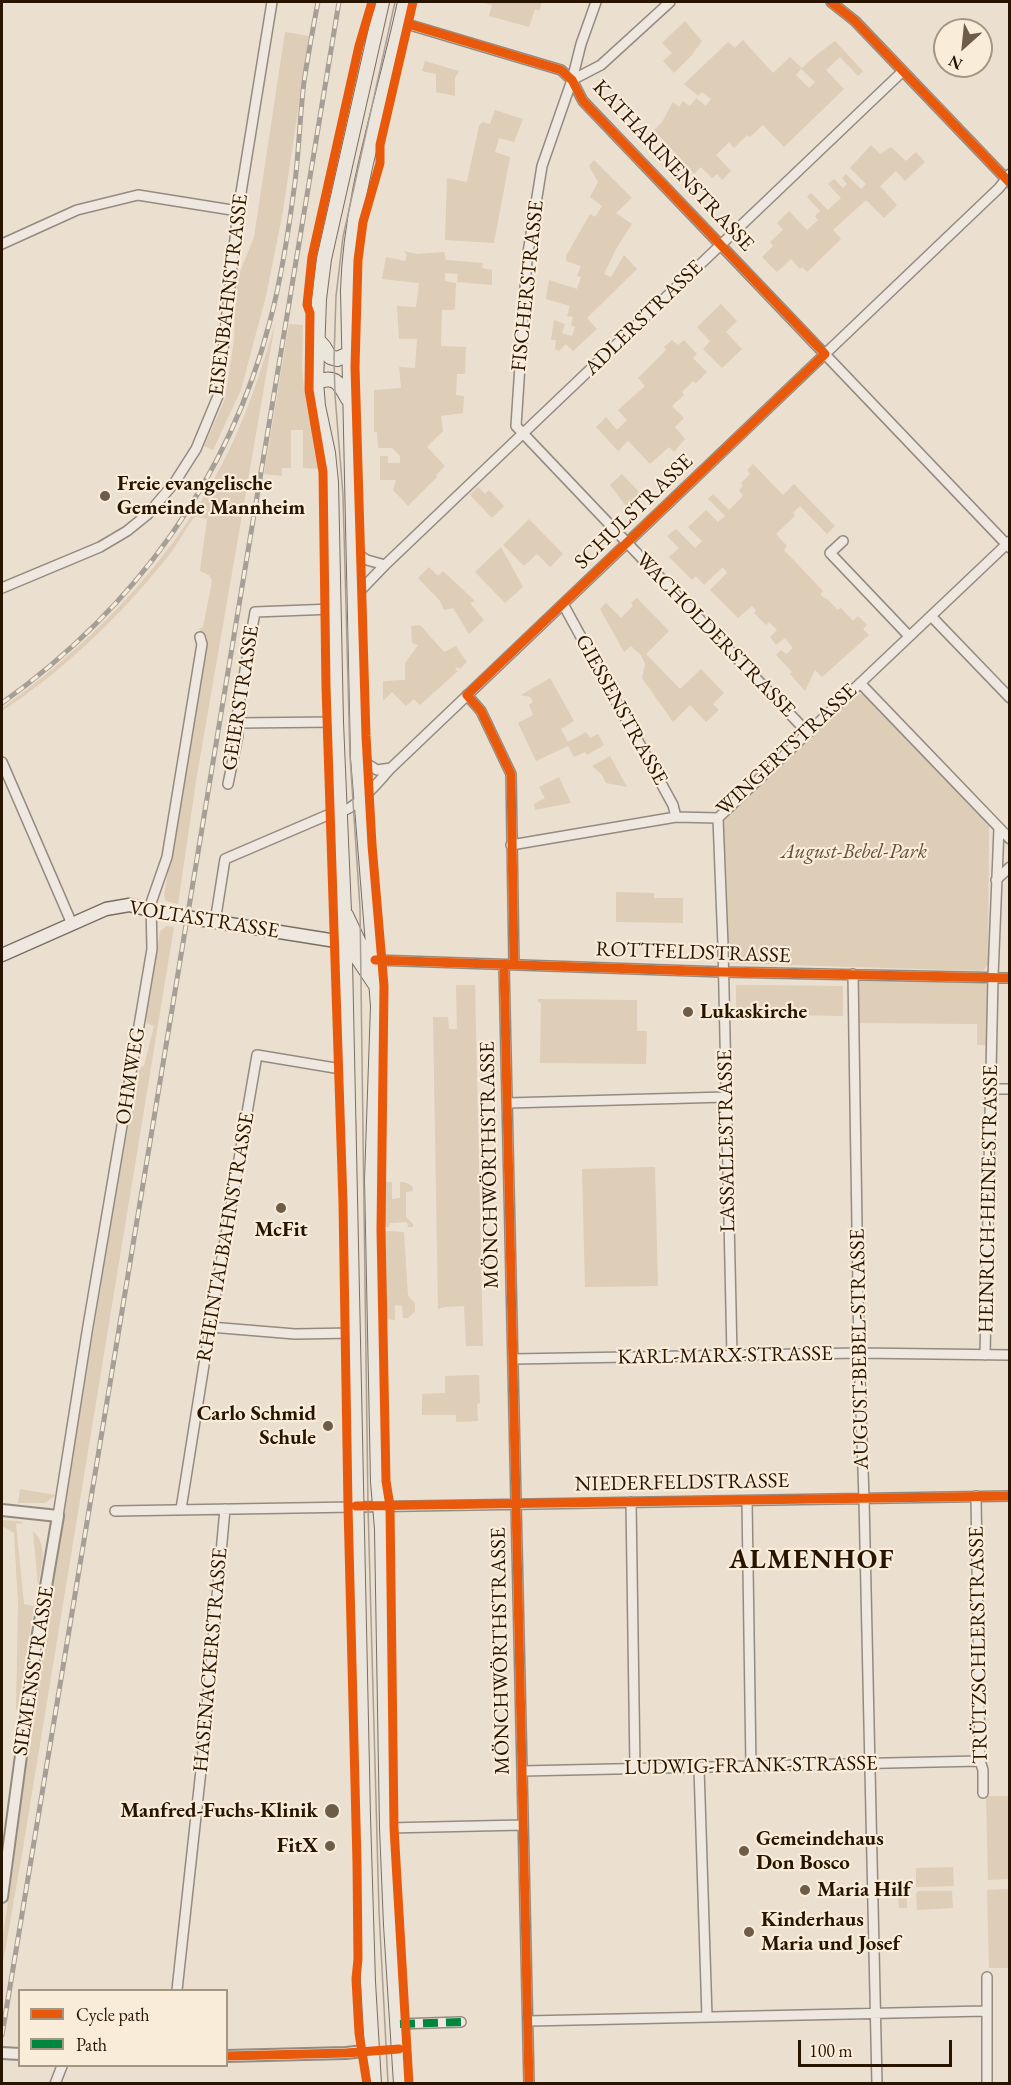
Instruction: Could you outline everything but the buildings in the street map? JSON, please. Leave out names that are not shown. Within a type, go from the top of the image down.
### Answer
[{"type":"main road","points":[[376,986],[353,947],[344,912],[336,722],[331,482],[328,453],[318,405],[316,338],[324,259],[382,2]]},
{"type":"main road","points":[[401,2084],[387,1828],[378,1482],[372,1179],[377,1027],[376,986],[358,758],[348,290],[353,232],[405,2]]},
{"type":"main road","points":[[316,338],[330,357],[337,359],[349,354]]},
{"type":"main road","points":[[316,382],[332,379],[340,386],[349,401]]},
{"type":"main road","name":"VOLTASTRASSE","points":[[2,955],[106,909],[129,905],[353,947]]},
{"type":"main road","points":[[373,930],[353,947],[347,1070],[363,1828],[374,2084]]},
{"type":"main road","points":[[353,947],[375,960]]},
{"type":"main road","points":[[372,2050],[399,2049]]},
{"type":"street","name":"EISENBAHNSTRASSE","points":[[2,588],[100,547],[127,531],[148,514],[175,482],[190,457],[218,396],[238,211],[272,2]]},
{"type":"street","name":"FISCHERSTRASSE","points":[[523,434],[516,426],[527,259],[542,166],[573,80],[581,44],[596,2]]},
{"type":"street","points":[[573,80],[601,65],[670,2]]},
{"type":"street","points":[[831,2],[855,21],[1008,178]]},
{"type":"street","name":"KATHARINENSTRASSE","points":[[400,22],[561,70],[573,80],[583,101],[1008,544]]},
{"type":"street","name":"ADLERSTRASSE","points":[[354,597],[903,71]]},
{"type":"street","name":"SCHULSTRASSE","points":[[215,921],[225,859],[330,814],[340,813],[370,792],[391,768],[1008,178]]},
{"type":"street","points":[[2,244],[78,210],[138,195],[238,211]]},
{"type":"street","name":"WACHOLDERSTRASSE","points":[[523,434],[808,733]]},
{"type":"street","points":[[843,541],[830,553],[909,636]]},
{"type":"street","name":"WINGERTSTRASSE","points":[[512,845],[676,817],[718,819],[1008,544]]},
{"type":"street","points":[[353,550],[367,560],[385,565]]},
{"type":"street","name":"GIESSENSTRASSE","points":[[563,604],[674,805],[676,817]]},
{"type":"street","name":"GEIERSTRASSE","points":[[228,784],[238,735],[236,723],[255,612],[333,609]]},
{"type":"street","points":[[931,616],[1010,699]]},
{"type":"street","name":"OHMWEG","points":[[58,1516],[152,949],[151,903],[167,857],[202,644],[200,637]]},
{"type":"street","points":[[860,683],[1010,839]]},
{"type":"street","name":"MÖNCHWÖRTHSTRASSE","points":[[467,695],[481,711],[511,774],[512,845],[507,1103],[529,2084]]},
{"type":"street","points":[[236,723],[336,722]]},
{"type":"street","points":[[358,758],[377,770],[391,768]]},
{"type":"street","points":[[2,762],[72,924]]},
{"type":"street","name":"LASSALLESTRASSE","points":[[718,819],[732,1355]]},
{"type":"street","name":"HEINRICH-HEINE-STRASSE","points":[[985,1355],[993,978],[999,828]]},
{"type":"street","points":[[996,880],[1010,867]]},
{"type":"street","name":"ROTTFELDSTRASSE","points":[[375,960],[723,972],[1010,978]]},
{"type":"street","name":"AUGUST-BEBEL-STRASSE","points":[[853,974],[858,1353],[864,1499],[877,2084]]},
{"type":"street","name":"RHEINTALBAHNSTRASSE","points":[[181,1509],[257,1055],[347,1070]]},
{"type":"street","points":[[991,1089],[1010,1089]]},
{"type":"street","points":[[507,1103],[726,1097]]},
{"type":"street","points":[[210,1327],[295,1334],[353,1333]]},
{"type":"street","name":"KARL-MARX-STRASSE","points":[[513,1359],[858,1353],[1010,1355]]},
{"type":"street","name":"TRÜTZSCHLERSTRASSE","points":[[976,1496],[980,1761],[983,1793]]},
{"type":"street","name":"NIEDERFELDSTRASSE","points":[[116,1511],[1010,1496]]},
{"type":"street","points":[[747,1501],[751,1767]]},
{"type":"street","points":[[631,1502],[635,1768]]},
{"type":"street","name":"HASENACKERSTRASSE","points":[[177,1989],[202,1761],[225,1509]]},
{"type":"street","points":[[2,1510],[58,1516]]},
{"type":"street","name":"SIEMENSSTRASSE","points":[[2,1897],[35,1651],[58,1516]]},
{"type":"street","name":"LUDWIG-FRANK-STRASSE","points":[[522,1771],[980,1761]]},
{"type":"street","points":[[699,1768],[707,2017]]},
{"type":"street","points":[[387,1828],[523,1825]]},
{"type":"street","points":[[987,1977],[985,2011],[987,2084]]},
{"type":"street","points":[[528,2021],[985,2011]]},
{"type":"street","points":[[397,2024],[461,2022]]},
{"type":"street","points":[[228,2056],[346,2053],[372,2050]]},
{"type":"street","points":[[2,2053],[18,2054]]},
{"type":"street","points":[[55,2084],[62,2067]]},
{"type":"green space","points":[[479,2],[542,2],[539,11],[535,9],[529,27],[489,16],[492,5]]},
{"type":"green space","points":[[685,21],[702,41],[674,73],[663,61],[672,53],[662,43]]},
{"type":"green space","points":[[285,32],[309,36],[283,211],[266,296],[241,390],[213,450],[204,446],[225,399],[234,340],[236,282],[254,237]]},
{"type":"green space","points":[[743,40],[773,73],[790,57],[802,68],[835,41],[863,71],[858,76],[840,57],[826,70],[844,89],[784,147],[763,125],[750,137],[747,135],[734,148],[729,142],[716,155],[731,171],[722,180],[717,174],[712,178],[701,167],[694,174],[654,130],[662,122],[673,102],[679,107],[683,101],[690,106],[696,98],[706,106],[711,99],[702,92],[698,96],[684,84],[728,42],[735,48]],"holes":[[[801,69],[815,82],[809,88],[796,75]]]},
{"type":"green space","points":[[425,61],[459,71],[455,78],[455,96],[436,92],[436,74],[422,71]]},
{"type":"green space","points":[[495,110],[523,119],[514,142],[499,138],[495,152],[510,157],[494,243],[445,240],[447,178],[467,182],[479,126],[482,122],[490,124]]},
{"type":"green space","points":[[871,145],[880,154],[891,147],[906,161],[916,152],[925,162],[905,181],[896,171],[880,186],[897,205],[884,218],[866,200],[833,230],[841,239],[807,272],[802,267],[800,269],[791,259],[777,272],[762,257],[773,246],[770,242],[783,230],[777,223],[789,211],[807,230],[818,220],[815,216],[820,211],[807,197],[811,193],[828,210],[841,198],[828,184],[834,179],[843,188],[847,184],[842,178],[846,174],[861,189],[866,184],[850,168]]},
{"type":"green space","points":[[594,160],[632,198],[616,213],[632,224],[604,274],[611,277],[624,255],[637,269],[587,318],[597,329],[573,351],[566,344],[559,351],[555,349],[556,340],[551,340],[554,320],[565,324],[562,333],[572,336],[575,327],[571,325],[573,317],[567,316],[570,306],[546,299],[549,280],[577,289],[581,277],[577,276],[581,266],[566,261],[566,256],[590,214],[595,217],[602,206],[590,197],[598,182],[589,166]]},
{"type":"green space","points":[[404,251],[417,254],[444,252],[446,260],[483,263],[482,268],[492,270],[492,285],[457,282],[458,274],[445,273],[445,281],[456,283],[455,307],[454,310],[442,310],[441,346],[466,347],[465,374],[457,374],[456,395],[464,396],[463,413],[441,416],[443,431],[427,447],[445,466],[408,506],[393,490],[396,480],[380,480],[380,456],[388,456],[388,463],[400,463],[400,456],[392,448],[378,448],[377,432],[374,432],[374,390],[401,388],[399,367],[415,368],[417,339],[399,339],[397,306],[416,307],[419,283],[382,279],[386,257],[405,261],[407,255]]},
{"type":"green space","points":[[721,304],[737,321],[726,332],[742,349],[722,368],[703,349],[710,341],[697,327]]},
{"type":"green space","points":[[275,324],[196,781],[178,904],[166,901],[164,896],[207,638],[199,629],[203,627],[212,581],[209,575],[200,571],[207,519],[195,516],[170,554],[152,576],[113,619],[71,659],[26,695],[2,711],[2,708],[37,682],[103,623],[134,591],[188,521],[212,483],[239,429],[256,385]]},
{"type":"green space","points":[[289,324],[303,325],[304,389],[321,469],[303,468],[303,430],[291,430],[291,468],[282,468],[282,476],[264,474]]},
{"type":"green space","points":[[672,340],[678,345],[684,340],[697,354],[693,358],[707,372],[696,383],[693,381],[682,392],[684,395],[672,406],[684,418],[675,427],[685,439],[674,452],[669,447],[650,464],[628,441],[618,451],[596,427],[606,417],[617,430],[627,420],[618,410],[645,386],[638,378],[666,350],[664,347]]},
{"type":"green space","points":[[753,464],[783,495],[794,484],[835,526],[827,534],[800,506],[793,513],[795,516],[776,534],[787,546],[784,550],[823,591],[820,594],[825,599],[838,610],[841,608],[853,621],[858,616],[867,625],[863,629],[869,635],[822,677],[815,670],[805,691],[776,655],[781,650],[786,654],[793,648],[785,638],[776,645],[770,637],[777,630],[769,622],[766,625],[754,613],[756,610],[752,606],[738,618],[710,590],[727,573],[723,567],[704,585],[696,576],[692,580],[669,557],[679,548],[667,536],[676,529],[695,548],[702,541],[688,527],[706,510],[718,522],[725,516],[708,499],[713,494],[729,510],[743,496],[739,490],[743,486],[741,483],[750,474],[747,470]]},
{"type":"green space","points":[[622,474],[640,493],[626,506],[610,485]]},
{"type":"green space","points":[[478,487],[485,494],[489,490],[504,506],[492,518],[470,495]]},
{"type":"green space","points":[[529,519],[563,554],[550,567],[537,554],[524,566],[503,545]]},
{"type":"green space","points":[[501,547],[523,587],[505,603],[475,572]]},
{"type":"green space","points":[[429,567],[438,576],[443,571],[475,601],[470,603],[484,620],[469,634],[453,608],[444,610],[440,601],[418,578]]},
{"type":"green space","points":[[637,598],[669,631],[646,654],[680,689],[701,669],[724,693],[713,704],[719,710],[706,722],[690,705],[673,722],[642,678],[645,664],[641,655],[631,646],[624,652],[600,609],[606,603],[621,618],[633,606],[631,603]]},
{"type":"green space","points":[[420,625],[444,652],[456,646],[467,662],[460,669],[457,667],[455,669],[458,671],[420,705],[414,699],[406,706],[392,692],[383,701],[383,681],[405,680],[405,663],[418,645],[412,643],[411,626]]},
{"type":"green space","points":[[550,678],[574,721],[561,729],[568,742],[586,732],[590,738],[598,734],[604,745],[587,755],[585,752],[574,757],[568,746],[536,761],[518,723],[533,715],[529,705],[533,702],[530,697],[521,695]]},
{"type":"green space","name":"August-Bebel-Park","points":[[855,694],[864,694],[989,826],[988,964],[983,971],[728,963],[723,826],[725,816]]},
{"type":"green space","points":[[610,756],[627,787],[606,783],[602,775],[592,766]]},
{"type":"green space","points":[[559,777],[571,803],[535,810],[534,804],[545,798],[539,787]]},
{"type":"green space","points":[[616,892],[654,893],[654,898],[683,898],[683,923],[616,922]]},
{"type":"green space","points":[[167,926],[174,927],[2,1968],[2,1941],[38,1666],[123,1153],[140,1067],[144,1066],[154,1026],[147,1023],[146,1019],[160,931]]},
{"type":"green space","points":[[853,974],[993,977],[992,1045],[977,1045],[977,1024],[854,1023]]},
{"type":"green space","points":[[456,985],[475,985],[483,1346],[466,1346],[464,1306],[438,1309],[433,1017],[448,1017],[449,1029],[457,1029]]},
{"type":"green space","points":[[736,985],[843,986],[843,1016],[736,1014]]},
{"type":"green space","points":[[538,999],[637,1000],[637,1031],[647,1031],[646,1064],[540,1063],[541,1003]]},
{"type":"green space","points":[[353,1120],[357,1120],[358,1300]]},
{"type":"green space","points":[[655,1167],[658,1286],[585,1287],[582,1169]]},
{"type":"green space","points":[[385,1182],[392,1182],[392,1199],[400,1198],[400,1182],[412,1186],[413,1191],[406,1192],[406,1217],[413,1227],[408,1227],[407,1222],[390,1223],[389,1227],[385,1227]]},
{"type":"green space","points":[[385,1231],[404,1232],[408,1296],[415,1303],[415,1311],[408,1318],[403,1318],[402,1306],[395,1305],[395,1320],[386,1319]]},
{"type":"green space","points":[[479,1375],[478,1421],[456,1422],[456,1415],[422,1415],[422,1394],[445,1393],[445,1376]]},
{"type":"green space","points":[[20,1489],[56,1495],[45,1503],[18,1503]]},
{"type":"green space","points":[[2,1520],[24,1523],[16,1524],[24,1604],[34,1606],[18,1709],[16,1710],[18,1604],[14,1533],[2,1526]]},
{"type":"green space","points":[[33,1531],[41,1543],[42,1550],[38,1586]]},
{"type":"green space","points":[[986,1796],[1009,1796],[1009,1879],[988,1880]]},
{"type":"green space","points":[[953,1867],[954,1886],[916,1887],[916,1868]]},
{"type":"green space","points":[[897,1882],[906,1882],[907,1908],[899,1908]]},
{"type":"green space","points":[[1009,1889],[1009,1968],[989,1968],[987,1890]]},
{"type":"green space","points":[[918,1891],[952,1891],[953,1908],[917,1910],[916,1894]]},
{"type":"tram line","points":[[388,2084],[379,1911],[368,1506],[360,908],[350,756],[343,495],[334,359],[336,296],[343,237],[395,2]]},
{"type":"railway","points":[[2,703],[50,666],[94,625],[134,582],[170,536],[202,486],[230,434],[252,379],[278,287],[295,182],[304,82],[318,2]]},
{"type":"railway","points":[[2,2035],[339,2]]},
{"type":"marked path","points":[[400,2024],[461,2022]]},
{"type":"cycle path","points":[[367,2084],[359,2033],[356,1979],[358,1959],[357,1863],[343,1203],[326,687],[323,472],[309,390],[310,313],[307,305],[312,257],[359,46],[372,2]]},
{"type":"cycle path","points":[[409,2084],[394,1828],[390,1506],[386,1481],[381,1230],[384,986],[372,845],[366,736],[355,367],[358,260],[363,222],[380,163],[380,145],[413,2]]},
{"type":"cycle path","points":[[831,2],[855,21],[1010,183]]},
{"type":"cycle path","points":[[408,24],[561,70],[572,80],[583,101],[825,354],[467,695],[481,711],[511,774],[514,965]]},
{"type":"cycle path","points":[[375,960],[723,972],[1010,978]]},
{"type":"cycle path","points":[[504,965],[529,2084]]},
{"type":"cycle path","points":[[356,1506],[1010,1496]]},
{"type":"cycle path","points":[[228,2056],[346,2053],[399,2049]]},
{"type":"place","name":"Freie evangelische Gemeinde Mannheim","points":[[105,496]]},
{"type":"place","name":"Lukaskirche","points":[[688,1012]]},
{"type":"place","name":"McFit","points":[[281,1208]]},
{"type":"place","name":"Carlo Schmid Schule","points":[[328,1426]]},
{"type":"place","name":"Manfred-Fuchs-Klinik","points":[[332,1811]]},
{"type":"place","name":"FitX","points":[[330,1846]]},
{"type":"place","name":"Gemeindehaus Don Bosco","points":[[744,1851]]},
{"type":"place","name":"Maria Hilf","points":[[805,1890]]},
{"type":"place","name":"Kinderhaus Maria und Josef","points":[[749,1932]]},
{"type":"district","name":"ALMENHOF","points":[[812,1561]]}]
